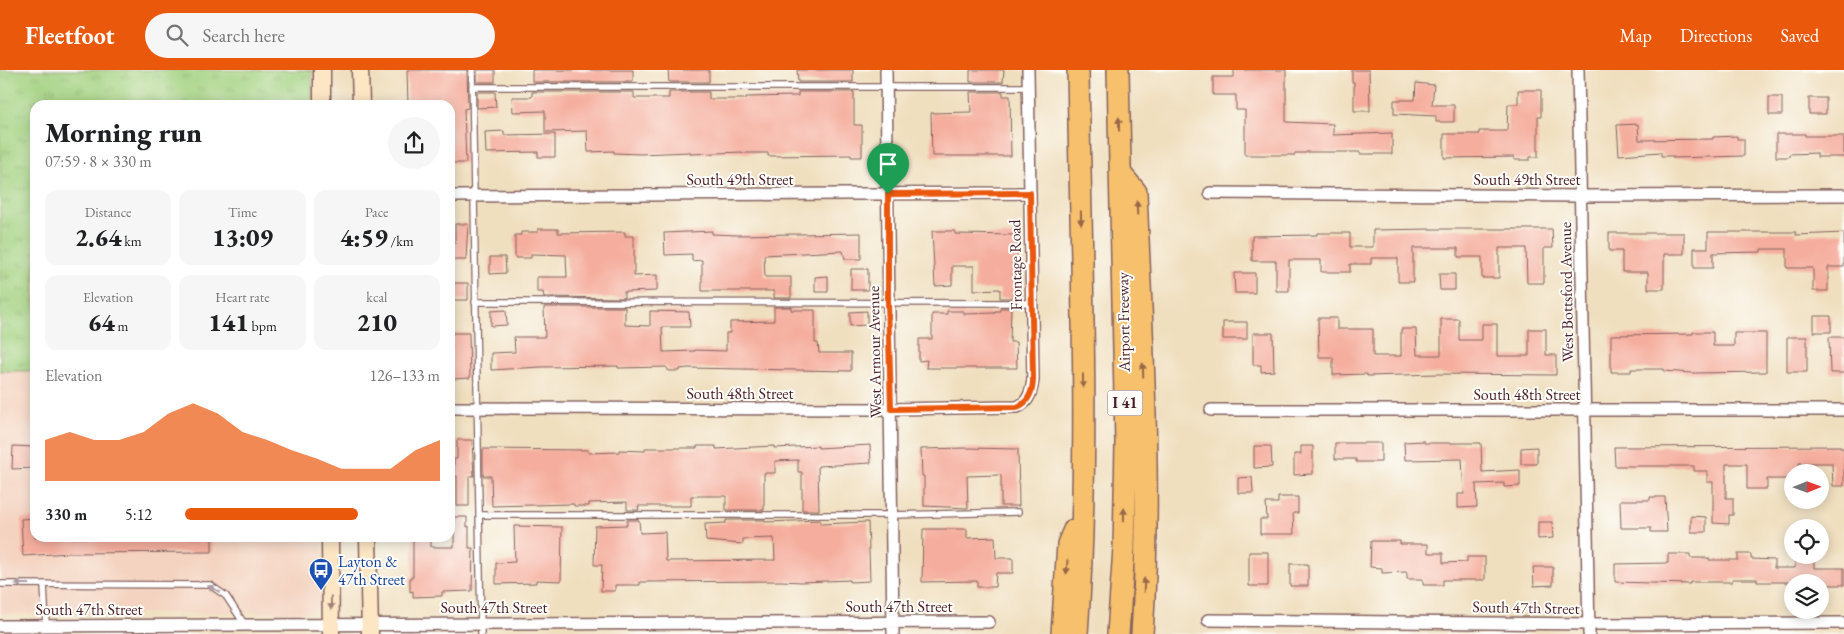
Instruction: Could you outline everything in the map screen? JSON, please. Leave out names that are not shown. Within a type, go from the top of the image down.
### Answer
[{"type":"highway","name":"I 41","points":[[1077,634],[1084,504],[1078,70]]},
{"type":"highway","name":"Airport Freeway","points":[[1118,70],[1126,443],[1124,548],[1118,634]]},
{"type":"highway","points":[[1120,172],[1136,192],[1146,431],[1146,511],[1142,634]]},
{"type":"highway","points":[[1062,634],[1068,544],[1084,504]]},
{"type":"main road","points":[[322,70],[322,100]]},
{"type":"main road","points":[[360,70],[361,100]]},
{"type":"main road","points":[[330,542],[331,629]]},
{"type":"main road","points":[[368,542],[370,629]]},
{"type":"street","name":"West Armour Avenue","points":[[886,70],[893,634]]},
{"type":"street","name":"Frontage Road","points":[[1028,70],[1033,383],[1028,399]]},
{"type":"street","name":"West Bottsford Avenue","points":[[1578,70],[1589,629]]},
{"type":"street","name":"South 49th Street","points":[[455,196],[1030,193]]},
{"type":"street","name":"South 49th Street","points":[[1210,193],[1580,196],[1844,195]]},
{"type":"street","name":"South 48th Street","points":[[455,408],[891,409],[1017,407],[1023,405],[1028,399]]},
{"type":"street","name":"South 48th Street","points":[[1210,410],[1844,410]]},
{"type":"street","name":"South 47th Street","points":[[1208,620],[1589,629],[1844,623]]},
{"type":"street","name":"South 47th Street","points":[[0,626],[245,625],[265,629],[481,629],[988,622]]},
{"type":"lane","points":[[472,70],[481,629]]},
{"type":"lane","points":[[472,87],[1028,87]]},
{"type":"lane","points":[[475,302],[1032,303]]},
{"type":"lane","points":[[479,515],[892,515],[1018,512]]},
{"type":"lane","points":[[0,584],[210,585],[226,596],[245,625]]},
{"type":"lane","points":[[44,584],[46,626]]},
{"type":"shaded area","points":[[0,371],[30,371],[30,542],[322,542],[324,600],[319,607],[308,612],[0,614]]},
{"type":"green space","points":[[0,70],[312,70],[312,100],[30,100],[30,371],[0,371]]},
{"type":"building","points":[[407,70],[467,70],[468,108],[464,109],[466,163],[455,163],[455,100],[408,100]]},
{"type":"building","points":[[477,70],[495,70],[495,82],[477,82]]},
{"type":"building","points":[[532,70],[633,70],[633,82],[532,82]]},
{"type":"building","points":[[668,70],[709,70],[709,82],[669,82]]},
{"type":"building","points":[[797,70],[853,70],[853,82],[798,82]]},
{"type":"building","points":[[970,70],[1004,70],[1003,82],[970,82]]},
{"type":"building","points":[[1234,70],[1286,70],[1286,122],[1333,124],[1333,135],[1392,133],[1392,154],[1306,152],[1295,153],[1295,155],[1245,155],[1245,110],[1236,110],[1236,95],[1213,95],[1213,77],[1234,77]]},
{"type":"building","points":[[1352,70],[1369,70],[1370,111],[1354,111]]},
{"type":"building","points":[[1416,83],[1434,85],[1432,105],[1454,105],[1454,122],[1436,122],[1436,116],[1394,114],[1394,100],[1415,100]]},
{"type":"building","points":[[1518,90],[1541,90],[1541,117],[1538,117],[1538,157],[1530,157],[1530,160],[1514,160],[1514,157],[1444,158],[1444,134],[1479,134],[1479,131],[1507,131],[1508,104],[1518,104]]},
{"type":"building","points":[[477,92],[495,92],[496,107],[477,108]]},
{"type":"building","points":[[532,92],[634,92],[634,98],[669,98],[669,92],[709,92],[709,99],[746,99],[746,97],[798,96],[798,92],[854,92],[854,125],[862,125],[862,157],[851,157],[851,155],[768,156],[768,153],[742,152],[640,154],[614,153],[614,151],[588,152],[587,131],[545,132],[545,111],[513,112],[512,97],[532,97]]},
{"type":"building","points":[[970,92],[1003,92],[1003,96],[1010,96],[1011,156],[932,156],[931,113],[971,112]]},
{"type":"building","points":[[1769,97],[1782,97],[1782,115],[1769,115]]},
{"type":"building","points":[[1809,98],[1826,98],[1826,114],[1809,114]]},
{"type":"building","points":[[1638,124],[1639,140],[1713,139],[1713,137],[1737,136],[1737,139],[1744,139],[1744,156],[1673,158],[1673,156],[1661,156],[1661,152],[1619,155],[1617,125]]},
{"type":"building","points":[[504,131],[504,135],[555,134],[555,157],[538,157],[538,152],[486,153],[485,132]]},
{"type":"building","points":[[1776,134],[1844,136],[1844,157],[1817,157],[1817,153],[1789,154],[1789,157],[1776,157]]},
{"type":"building","points":[[455,224],[468,224],[466,260],[455,260]]},
{"type":"building","points":[[538,229],[558,229],[558,233],[625,232],[625,236],[634,236],[634,276],[657,275],[657,291],[624,292],[624,298],[544,297],[543,292],[537,292],[537,277],[567,277],[566,255],[531,254],[531,258],[515,258],[515,235],[521,235],[521,232],[538,232]]},
{"type":"building","points":[[1552,229],[1553,248],[1544,248],[1544,283],[1527,283],[1526,248],[1499,248],[1499,278],[1482,278],[1482,257],[1458,257],[1458,248],[1413,248],[1413,282],[1398,282],[1398,258],[1371,258],[1371,264],[1350,264],[1350,272],[1321,272],[1321,260],[1289,260],[1289,291],[1276,291],[1276,261],[1252,261],[1252,236],[1350,233],[1350,247],[1373,247],[1373,230]]},
{"type":"building","points":[[712,231],[712,234],[737,235],[861,233],[861,259],[845,259],[843,251],[764,255],[765,277],[791,277],[791,298],[774,298],[774,291],[702,291],[702,260],[692,261],[692,254],[665,255],[664,233]]},
{"type":"building","points":[[932,231],[955,231],[955,234],[1017,235],[1017,292],[1013,292],[1012,298],[1000,298],[1000,289],[974,290],[974,266],[952,266],[952,285],[935,286]]},
{"type":"building","points":[[1708,232],[1796,232],[1796,235],[1844,233],[1844,267],[1828,267],[1828,291],[1813,291],[1813,268],[1787,268],[1787,249],[1761,249],[1761,252],[1713,253],[1713,268],[1694,268],[1694,248],[1708,248]]},
{"type":"building","points":[[1609,233],[1684,233],[1684,254],[1664,254],[1664,289],[1648,289],[1648,272],[1622,272],[1622,251],[1609,251]]},
{"type":"building","points":[[490,257],[505,257],[506,273],[490,274]]},
{"type":"building","points":[[851,269],[868,269],[868,290],[851,290]]},
{"type":"building","points":[[1234,273],[1255,273],[1255,293],[1235,293]]},
{"type":"building","points":[[1439,274],[1455,274],[1455,290],[1440,290]]},
{"type":"building","points":[[828,276],[828,292],[815,292],[815,277]]},
{"type":"building","points":[[455,283],[468,283],[468,300],[455,300]]},
{"type":"building","points":[[544,307],[625,307],[625,325],[650,326],[650,311],[689,312],[690,327],[662,327],[663,352],[726,351],[726,333],[730,333],[730,322],[774,321],[774,307],[791,307],[791,310],[815,310],[815,343],[818,343],[819,353],[851,353],[851,371],[688,368],[680,369],[680,371],[668,371],[666,367],[618,368],[618,366],[491,370],[491,353],[515,352],[514,337],[545,337]]},
{"type":"building","points":[[1000,308],[1011,308],[1010,342],[1016,342],[1017,368],[926,368],[927,360],[919,361],[919,339],[932,339],[932,314],[947,314],[947,311],[964,311],[964,314],[995,313],[995,311],[1000,311]]},
{"type":"building","points":[[506,310],[507,325],[491,326],[491,311]]},
{"type":"building","points":[[867,311],[867,325],[850,326],[850,312]]},
{"type":"building","points":[[1814,316],[1831,316],[1831,332],[1814,332]]},
{"type":"building","points":[[1318,318],[1337,318],[1337,329],[1373,329],[1373,356],[1401,356],[1401,329],[1416,329],[1417,355],[1441,355],[1441,319],[1459,319],[1459,340],[1482,340],[1482,324],[1497,324],[1497,356],[1529,356],[1529,329],[1546,329],[1546,355],[1556,355],[1556,375],[1333,375],[1333,357],[1319,357]]},
{"type":"building","points":[[1223,322],[1247,322],[1247,339],[1223,339]]},
{"type":"building","points":[[1693,332],[1713,332],[1713,346],[1734,346],[1734,333],[1766,333],[1766,372],[1693,373],[1664,371],[1664,369],[1631,369],[1631,372],[1611,372],[1611,335],[1693,334]]},
{"type":"building","points":[[455,333],[469,333],[470,378],[455,379]]},
{"type":"building","points":[[1253,333],[1273,333],[1274,371],[1261,372],[1261,365],[1253,365]]},
{"type":"building","points":[[1787,337],[1807,337],[1807,372],[1787,372]]},
{"type":"building","points":[[1829,337],[1844,337],[1844,373],[1830,373]]},
{"type":"building","points":[[457,440],[472,440],[474,476],[469,476],[469,506],[457,506],[455,459],[457,459]]},
{"type":"building","points":[[1424,441],[1424,443],[1481,443],[1482,472],[1520,470],[1520,486],[1504,487],[1504,483],[1476,484],[1477,507],[1458,508],[1458,494],[1464,494],[1462,459],[1405,460],[1404,442]]},
{"type":"building","points":[[1335,443],[1381,443],[1381,462],[1356,462],[1356,459],[1335,459]]},
{"type":"building","points":[[870,445],[871,463],[818,466],[819,510],[802,510],[802,472],[798,472],[798,460],[775,461],[775,473],[764,473],[764,510],[726,510],[726,496],[691,496],[691,506],[638,506],[639,510],[627,510],[627,502],[589,503],[589,506],[574,506],[574,504],[492,506],[491,476],[483,476],[483,449],[588,450],[588,453],[619,452],[619,450],[645,451],[645,448],[697,448],[697,446],[716,446],[716,449],[774,446],[774,448],[818,446],[818,448]]},
{"type":"building","points":[[13,446],[30,447],[30,468],[12,469]]},
{"type":"building","points":[[1254,446],[1271,446],[1272,467],[1254,468]]},
{"type":"building","points":[[1301,446],[1313,446],[1313,474],[1294,475],[1294,454],[1301,454]]},
{"type":"building","points":[[1840,446],[1840,448],[1844,448],[1844,486],[1833,486],[1832,463],[1799,463],[1784,464],[1784,479],[1767,479],[1767,489],[1747,489],[1747,464],[1726,464],[1726,498],[1733,498],[1733,515],[1729,515],[1729,524],[1713,523],[1713,482],[1707,482],[1707,471],[1694,471],[1694,466],[1615,466],[1614,447]]},
{"type":"building","points":[[1537,447],[1537,464],[1521,464],[1521,448]]},
{"type":"building","points":[[921,449],[1018,449],[1019,506],[1001,506],[1001,476],[999,475],[967,476],[968,508],[924,506],[924,476],[922,476]]},
{"type":"building","points":[[1252,477],[1253,493],[1238,493],[1238,478]]},
{"type":"building","points":[[1278,497],[1298,497],[1298,513],[1293,513],[1294,534],[1260,534],[1260,519],[1267,519],[1266,503],[1278,503]]},
{"type":"building","points":[[1650,497],[1665,497],[1667,532],[1651,532],[1651,528],[1621,528],[1620,500],[1650,500]]},
{"type":"building","points":[[1691,516],[1706,517],[1706,532],[1691,532]]},
{"type":"building","points":[[455,517],[467,517],[469,548],[473,548],[472,591],[442,592],[442,596],[413,597],[413,591],[410,592],[410,577],[413,577],[413,542],[431,542],[431,547],[454,547]]},
{"type":"building","points":[[30,518],[30,542],[212,542],[212,552],[69,553],[23,556],[21,519]]},
{"type":"building","points":[[627,520],[639,520],[640,533],[665,532],[666,561],[775,560],[774,538],[743,539],[743,544],[706,541],[705,524],[726,523],[726,520],[765,520],[765,522],[820,520],[820,524],[868,522],[870,581],[640,582],[640,585],[615,585],[615,591],[601,591],[602,565],[594,565],[595,526],[627,525]]},
{"type":"building","points":[[1538,522],[1552,522],[1553,538],[1538,539]]},
{"type":"building","points":[[514,526],[562,527],[561,581],[536,580],[536,583],[496,584],[496,563],[515,562]]},
{"type":"building","points":[[923,529],[967,529],[967,538],[995,537],[996,558],[1013,558],[1013,573],[996,573],[995,587],[977,587],[977,581],[922,582]]},
{"type":"building","points":[[1371,541],[1400,541],[1400,544],[1428,544],[1428,553],[1443,553],[1443,563],[1467,562],[1467,557],[1485,557],[1485,580],[1443,580],[1443,585],[1423,585],[1423,579],[1407,579],[1407,572],[1382,573],[1382,568],[1370,567]]},
{"type":"building","points":[[1249,552],[1268,552],[1268,586],[1249,586]]},
{"type":"building","points":[[1668,554],[1690,554],[1690,558],[1709,558],[1709,560],[1738,560],[1738,554],[1751,554],[1751,559],[1774,560],[1774,568],[1795,568],[1795,564],[1814,564],[1814,568],[1844,568],[1844,585],[1829,585],[1829,574],[1784,574],[1784,582],[1757,582],[1757,579],[1732,579],[1732,582],[1690,582],[1690,584],[1615,582],[1615,564],[1668,563]]},
{"type":"building","points":[[1290,564],[1308,564],[1308,586],[1290,586]]},
{"type":"building","points":[[1533,567],[1553,567],[1553,585],[1534,586]]},
{"type":"place","name":"Layton & 47th Street","points":[[321,591]]},
{"type":"route","points":[[1030,193],[1033,383],[1030,395],[1023,405],[1017,407],[891,409],[888,302],[888,194],[1030,193]]}]
